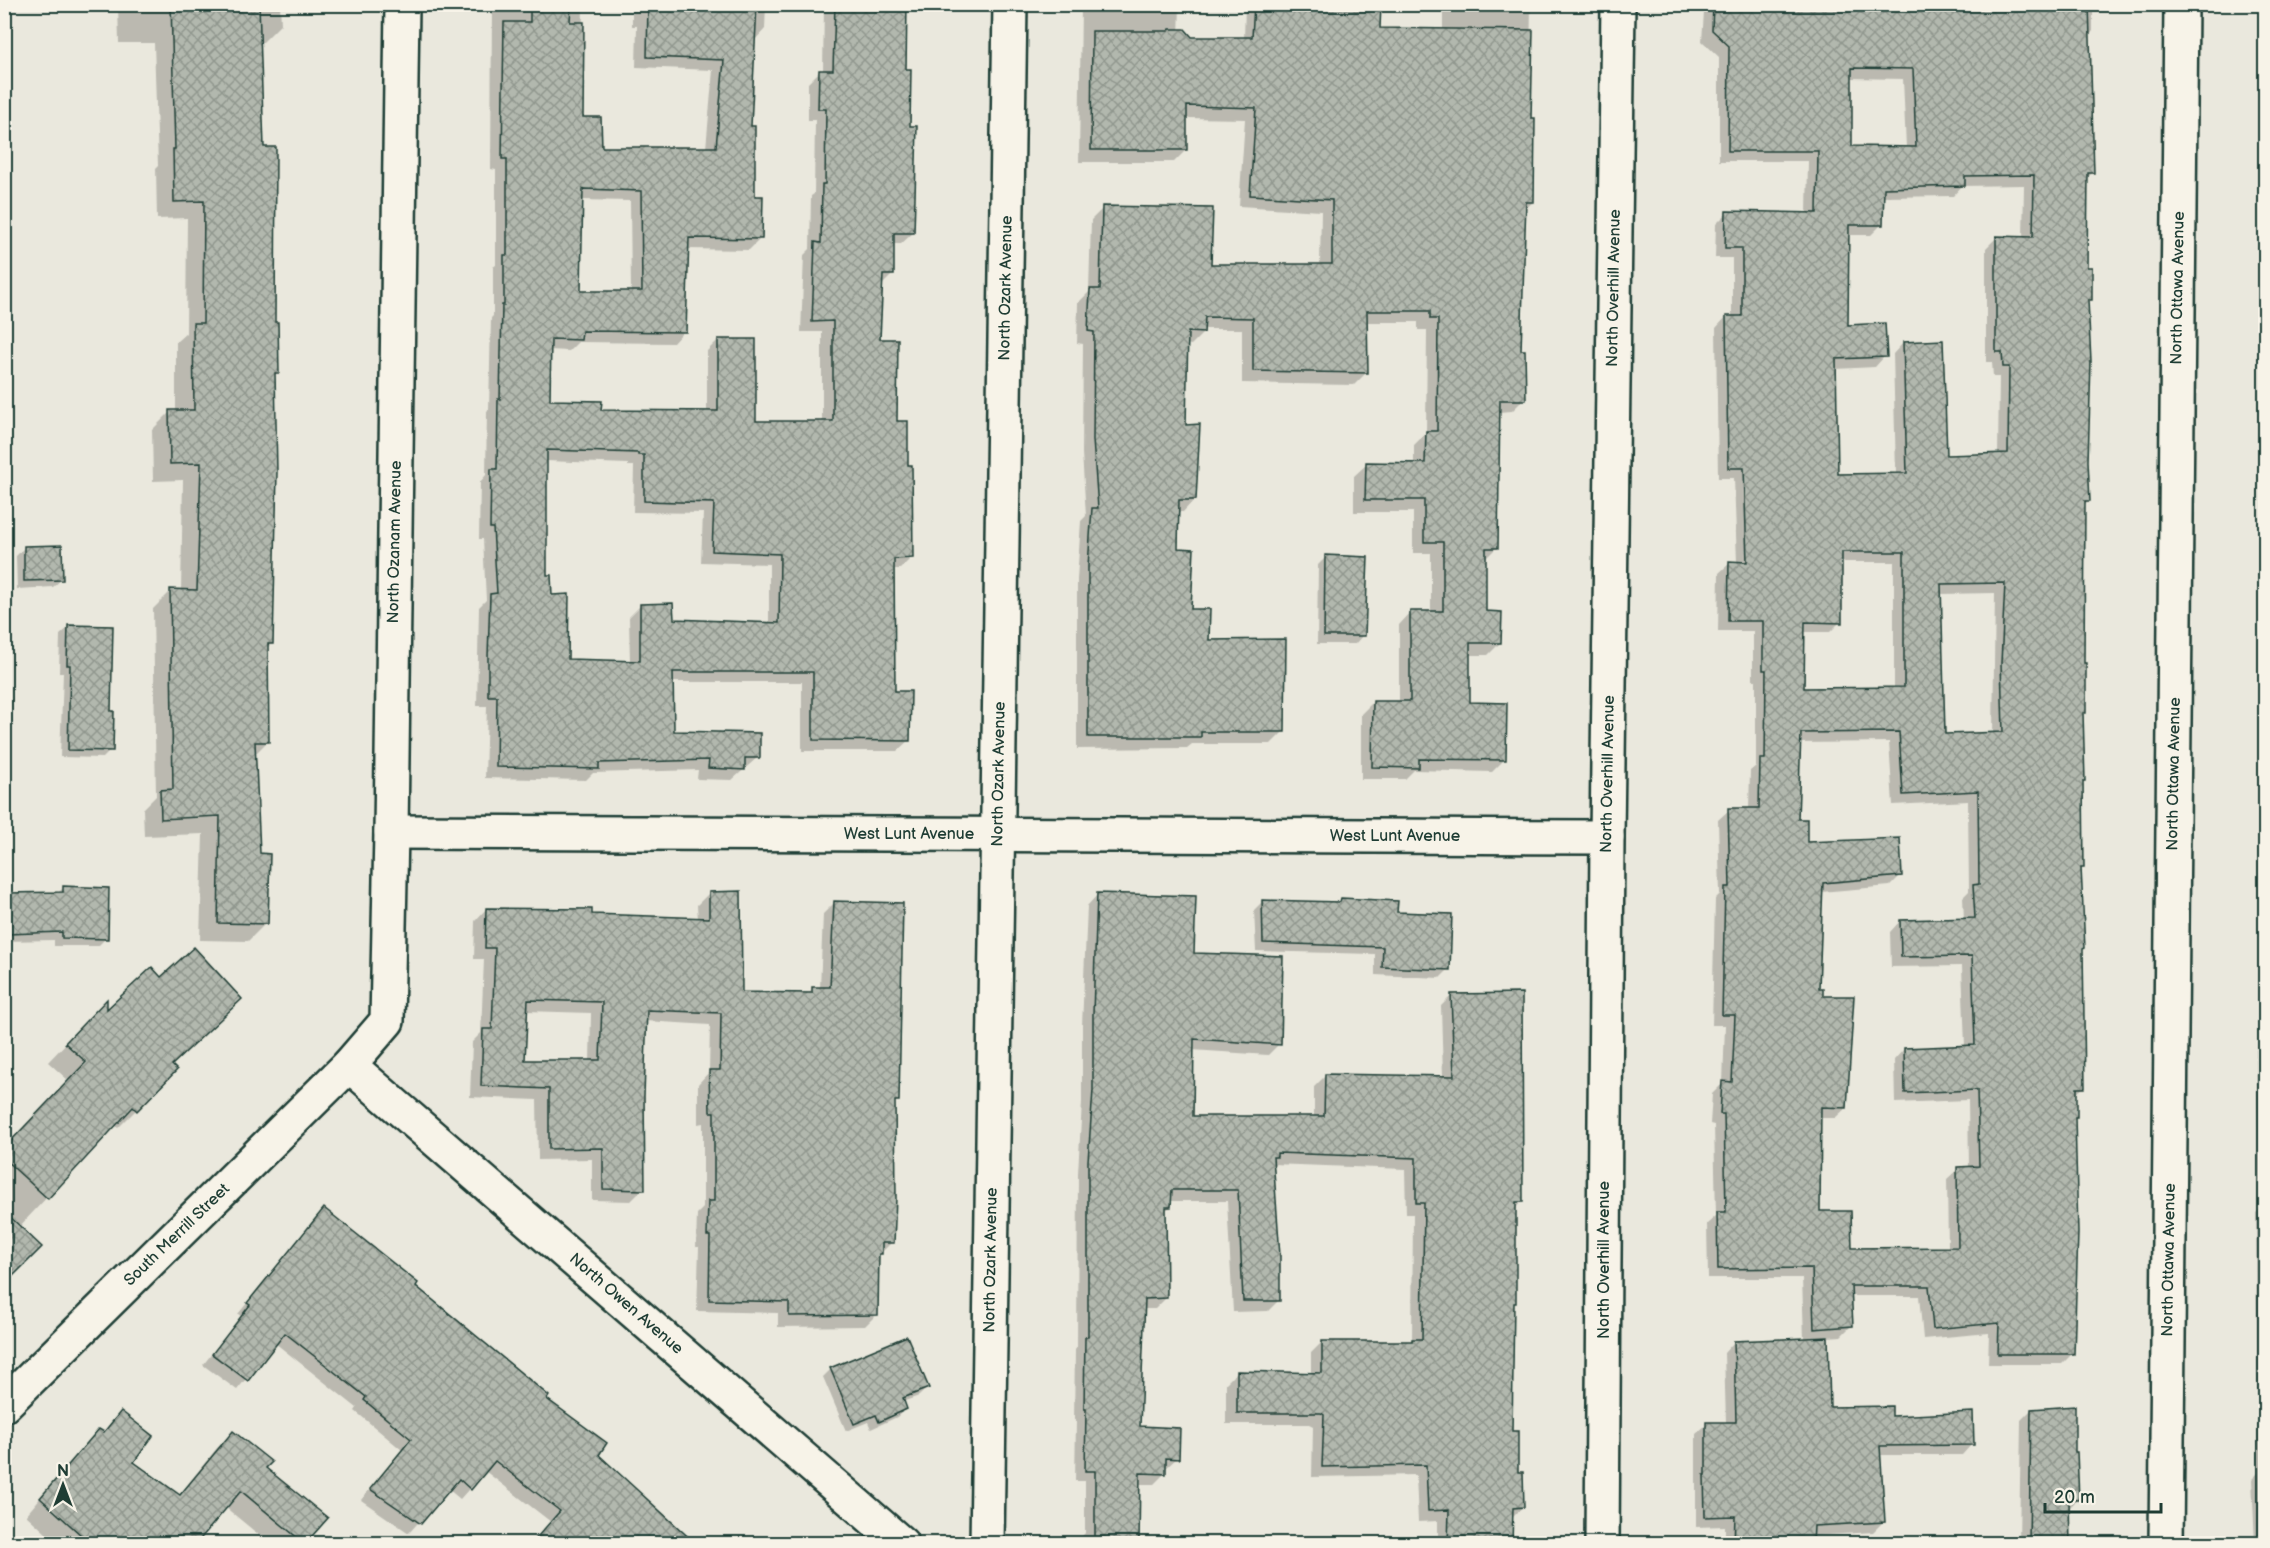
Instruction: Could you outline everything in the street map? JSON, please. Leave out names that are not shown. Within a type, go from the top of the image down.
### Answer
[{"type":"street","name":"North Ozanam Avenue","points":[[350,1065],[387,1021],[402,4]]},
{"type":"street","name":"North Ozark Avenue","points":[[987,1544],[1010,4]]},
{"type":"street","name":"North Overhill Avenue","points":[[1602,1544],[1607,837],[1618,4]]},
{"type":"street","name":"North Ottawa Avenue","points":[[2166,1544],[2181,4]]},
{"type":"street","name":"West Lunt Avenue","points":[[391,832],[1607,837]]},
{"type":"street","name":"South Merrill Street","points":[[4,1405],[350,1065]]},
{"type":"street","name":"North Owen Avenue","points":[[350,1065],[902,1544]]},
{"type":"building","points":[[171,4],[259,4],[264,147],[276,147],[275,322],[278,322],[279,373],[275,373],[277,472],[273,644],[268,644],[269,742],[255,742],[260,853],[270,854],[268,924],[218,923],[220,816],[161,819],[160,790],[173,789],[170,589],[197,590],[201,463],[170,464],[169,410],[194,410],[193,323],[203,323],[204,201],[174,202],[173,149],[175,149]]},
{"type":"building","points":[[530,4],[571,4],[570,22],[584,22],[583,117],[601,117],[602,147],[716,147],[724,60],[647,57],[648,4],[757,4],[751,126],[755,126],[755,196],[763,196],[762,239],[689,238],[686,332],[582,331],[581,340],[551,339],[550,400],[602,401],[601,410],[718,411],[718,339],[756,339],[756,421],[833,421],[833,321],[812,322],[815,242],[821,243],[822,184],[825,184],[826,109],[818,109],[819,70],[833,70],[835,4],[907,4],[906,69],[911,69],[910,126],[917,126],[914,233],[894,233],[894,275],[883,275],[880,339],[898,339],[897,421],[908,421],[908,465],[912,465],[913,558],[894,559],[895,691],[911,691],[910,741],[813,740],[813,672],[673,672],[674,731],[760,733],[760,758],[745,758],[745,770],[708,768],[709,760],[599,763],[599,769],[496,767],[497,696],[488,696],[488,657],[490,594],[497,593],[493,528],[490,528],[491,469],[497,469],[504,255],[507,255],[507,159],[502,159],[504,22],[530,22]],"holes":[[[583,189],[641,191],[642,291],[581,291]],[[547,450],[638,453],[638,455],[644,455],[644,501],[714,503],[712,551],[780,554],[779,623],[674,619],[673,603],[640,604],[640,661],[568,659],[569,594],[552,595],[551,575],[547,575]]]},
{"type":"building","points":[[1254,4],[1381,4],[1380,28],[1533,30],[1531,118],[1535,118],[1534,202],[1526,202],[1521,350],[1525,350],[1526,400],[1500,400],[1498,548],[1486,548],[1486,611],[1502,612],[1501,643],[1470,643],[1470,702],[1507,703],[1506,760],[1419,759],[1419,768],[1372,767],[1373,701],[1410,701],[1410,611],[1443,611],[1443,542],[1424,542],[1424,500],[1365,500],[1366,462],[1425,463],[1426,431],[1437,431],[1438,319],[1430,319],[1430,311],[1367,311],[1368,373],[1253,371],[1253,318],[1205,317],[1204,333],[1188,332],[1186,425],[1200,424],[1196,500],[1179,500],[1178,548],[1194,549],[1191,609],[1210,609],[1209,640],[1286,639],[1285,732],[1201,732],[1201,737],[1088,737],[1088,566],[1092,508],[1098,508],[1093,440],[1094,332],[1088,331],[1090,289],[1100,289],[1102,206],[1213,208],[1211,264],[1332,264],[1332,200],[1250,195],[1256,108],[1187,106],[1187,150],[1091,150],[1092,31],[1185,29],[1192,37],[1252,37]]},
{"type":"building","points":[[1713,4],[1861,4],[1861,9],[2089,4],[2094,173],[2088,173],[2087,267],[2092,267],[2092,300],[2088,300],[2091,362],[2088,461],[2090,501],[2085,501],[2086,713],[2083,713],[2084,868],[2081,868],[2085,948],[2083,949],[2085,1088],[2077,1088],[2077,1117],[2075,1117],[2078,1233],[2074,1354],[1998,1354],[1999,1323],[1933,1329],[1929,1286],[1851,1286],[1853,1326],[1814,1329],[1812,1268],[1718,1269],[1717,1212],[1726,1212],[1724,1114],[1720,1114],[1722,1081],[1732,1082],[1735,1015],[1722,1015],[1725,887],[1730,887],[1728,808],[1759,808],[1760,759],[1765,759],[1766,670],[1763,670],[1763,621],[1728,621],[1729,561],[1747,562],[1744,468],[1728,468],[1726,316],[1742,316],[1742,248],[1725,248],[1726,211],[1817,213],[1818,151],[1728,151],[1729,46],[1712,30]],"holes":[[[1852,68],[1913,69],[1916,147],[1852,146]],[[2034,175],[2033,237],[1996,236],[1996,352],[2002,352],[2003,367],[2009,367],[2008,453],[1947,455],[1943,340],[1903,342],[1907,473],[1838,474],[1836,359],[1887,357],[1885,323],[1848,325],[1849,225],[1883,225],[1884,188],[1965,186],[1965,176]],[[1842,552],[1904,552],[1904,687],[1804,688],[1805,622],[1842,623]],[[2005,583],[2001,663],[2003,732],[1945,734],[1941,584]],[[1899,732],[1903,795],[1978,791],[1979,884],[1973,885],[1975,918],[1900,920],[1901,957],[1972,956],[1975,1045],[1904,1048],[1905,1093],[1977,1090],[1979,1166],[1957,1167],[1958,1247],[1852,1248],[1851,1211],[1820,1211],[1821,1107],[1847,1108],[1854,996],[1823,996],[1823,988],[1819,988],[1823,883],[1902,876],[1900,838],[1807,842],[1807,819],[1798,819],[1801,733]]]},
{"type":"building","points":[[62,545],[63,580],[24,581],[24,546]]},
{"type":"building","points":[[1325,555],[1368,557],[1365,636],[1324,636]]},
{"type":"building","points":[[68,625],[113,626],[111,711],[114,711],[113,751],[68,750],[70,665],[67,665]]},
{"type":"building","points":[[63,886],[109,888],[108,939],[62,938],[62,932],[8,934],[7,893],[63,892]]},
{"type":"building","points":[[741,891],[742,992],[812,993],[812,987],[830,987],[834,901],[903,903],[899,1101],[895,1101],[894,1243],[882,1243],[882,1254],[879,1254],[878,1315],[789,1316],[789,1302],[709,1300],[710,1236],[707,1236],[708,1201],[714,1201],[714,1112],[710,1112],[709,1070],[720,1070],[721,1013],[647,1010],[644,1096],[645,1190],[603,1189],[603,1148],[549,1149],[549,1089],[481,1086],[483,1029],[492,1029],[495,948],[485,948],[486,908],[592,909],[592,914],[709,918],[709,892]],"holes":[[[528,1000],[602,1002],[600,1060],[525,1060]]]},
{"type":"building","points":[[1097,893],[1196,896],[1194,953],[1283,956],[1281,1045],[1194,1039],[1193,1116],[1324,1116],[1325,1074],[1454,1076],[1451,994],[1522,993],[1523,1202],[1516,1202],[1512,1431],[1518,1431],[1518,1472],[1523,1472],[1524,1507],[1513,1508],[1512,1544],[1448,1544],[1449,1510],[1428,1511],[1426,1465],[1322,1467],[1324,1415],[1321,1413],[1237,1413],[1237,1371],[1322,1373],[1322,1341],[1422,1339],[1424,1203],[1416,1203],[1416,1158],[1277,1153],[1277,1157],[1273,1157],[1280,1256],[1280,1301],[1243,1301],[1238,1190],[1172,1190],[1171,1207],[1166,1207],[1167,1298],[1145,1299],[1140,1426],[1180,1428],[1179,1459],[1166,1458],[1166,1474],[1140,1473],[1139,1544],[1095,1544],[1095,1471],[1085,1471],[1086,1409],[1084,1409],[1085,1337],[1088,1337],[1088,1161],[1093,1090]]},
{"type":"building","points":[[1341,898],[1398,901],[1397,912],[1452,914],[1450,970],[1382,967],[1383,947],[1263,943],[1262,900],[1340,902]]},
{"type":"building","points":[[194,947],[242,999],[172,1065],[177,1070],[137,1111],[133,1107],[48,1199],[4,1159],[4,1148],[86,1062],[65,1043],[107,999],[107,1009],[152,967],[161,977]]},
{"type":"building","points":[[324,1208],[418,1283],[416,1286],[549,1396],[547,1399],[607,1443],[599,1455],[696,1544],[531,1544],[560,1511],[495,1461],[471,1490],[459,1479],[421,1524],[370,1489],[411,1439],[364,1400],[366,1397],[285,1333],[248,1381],[212,1354],[250,1305],[247,1303]]},
{"type":"building","points":[[4,1211],[42,1247],[4,1285]]},
{"type":"building","points":[[907,1336],[929,1388],[903,1398],[907,1409],[879,1422],[876,1415],[854,1424],[830,1368]]},
{"type":"building","points":[[1828,1337],[1830,1407],[1892,1406],[1892,1416],[1973,1412],[1974,1445],[1880,1446],[1885,1522],[1814,1526],[1813,1544],[1734,1544],[1735,1516],[1705,1517],[1704,1475],[1706,1475],[1706,1422],[1736,1422],[1734,1341]]},
{"type":"building","points":[[2075,1406],[2075,1452],[2077,1452],[2079,1500],[2069,1500],[2070,1544],[2029,1544],[2031,1409]]},
{"type":"building","points":[[121,1411],[153,1436],[134,1462],[180,1495],[233,1431],[272,1462],[266,1468],[328,1518],[305,1544],[241,1491],[196,1544],[91,1544],[40,1498],[99,1429],[104,1432]]}]
